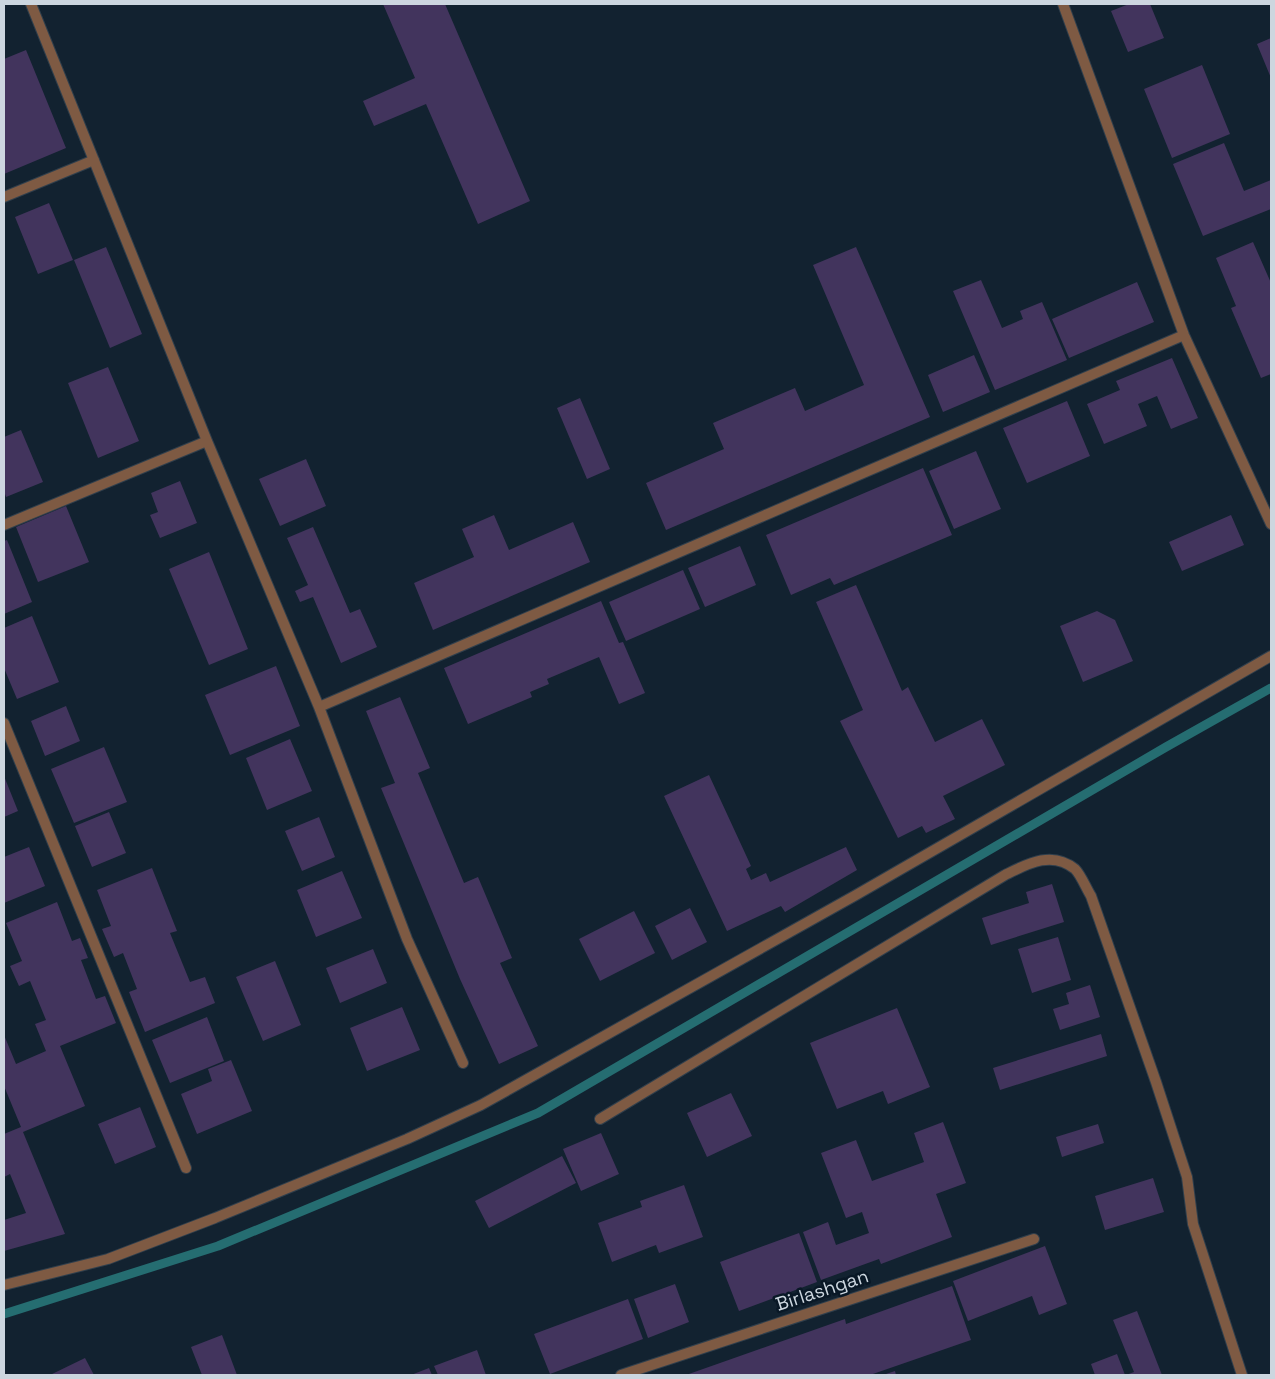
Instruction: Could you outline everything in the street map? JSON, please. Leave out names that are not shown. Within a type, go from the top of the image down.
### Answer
[{"type":"street","points":[[31,4],[208,441],[319,707],[407,939],[463,1063]]},
{"type":"street","points":[[1063,4],[1184,335],[1271,524]]},
{"type":"street","points":[[4,196],[94,160]]},
{"type":"street","points":[[319,707],[1184,335]]},
{"type":"street","points":[[4,525],[208,441]]},
{"type":"street","points":[[4,1286],[108,1259],[214,1218],[482,1105],[856,895],[1271,656]]},
{"type":"street","points":[[4,723],[186,1168]]},
{"type":"street","points":[[600,1119],[1005,875],[1034,861],[1056,860],[1075,869],[1091,896],[1187,1177],[1192,1224],[1242,1375]]},
{"type":"street","name":"Birlashgan","points":[[621,1375],[1034,1239]]},
{"type":"building","points":[[383,4],[445,4],[530,201],[478,224],[426,104],[374,126],[363,101],[415,78]]},
{"type":"building","points":[[1129,4],[1150,4],[1164,38],[1128,52],[1111,11]]},
{"type":"building","points":[[1271,38],[1271,78],[1257,44]]},
{"type":"building","points":[[26,50],[66,148],[4,174],[4,59]]},
{"type":"building","points":[[1202,65],[1230,134],[1172,158],[1144,89]]},
{"type":"building","points":[[1224,143],[1244,191],[1271,180],[1271,209],[1203,236],[1173,164]]},
{"type":"building","points":[[49,203],[73,260],[38,274],[15,217]]},
{"type":"building","points":[[1253,242],[1271,283],[1271,374],[1261,378],[1231,308],[1236,306],[1216,258]]},
{"type":"building","points":[[106,247],[142,334],[110,348],[74,260]]},
{"type":"building","points":[[856,247],[930,417],[666,530],[646,483],[724,449],[713,423],[795,388],[805,411],[864,385],[813,265]]},
{"type":"building","points":[[981,280],[1002,328],[1023,319],[1020,311],[1042,302],[1067,360],[995,390],[953,291]]},
{"type":"building","points":[[1137,282],[1154,322],[1069,358],[1052,319]]},
{"type":"building","points":[[974,355],[990,392],[943,412],[928,375]]},
{"type":"building","points":[[1172,358],[1198,418],[1171,429],[1157,396],[1138,404],[1147,426],[1104,444],[1087,404],[1120,390],[1116,381]]},
{"type":"building","points":[[108,367],[139,441],[98,458],[68,383]]},
{"type":"building","points":[[580,398],[610,469],[587,479],[557,408]]},
{"type":"building","points":[[1067,401],[1090,456],[1027,483],[1003,428]]},
{"type":"building","points":[[21,430],[43,482],[6,497],[4,491],[4,437]]},
{"type":"building","points":[[976,451],[1001,509],[954,529],[929,471]]},
{"type":"building","points":[[306,459],[326,506],[280,526],[259,479]]},
{"type":"building","points":[[923,468],[952,535],[834,585],[830,578],[791,595],[766,535]]},
{"type":"building","points":[[180,481],[197,523],[160,538],[150,515],[158,512],[151,493]]},
{"type":"building","points":[[66,506],[89,562],[38,582],[16,527]]},
{"type":"building","points":[[494,515],[509,550],[573,522],[590,562],[433,630],[414,583],[474,557],[462,529]]},
{"type":"building","points":[[1231,515],[1244,545],[1182,571],[1169,542]]},
{"type":"building","points":[[313,527],[350,613],[360,609],[377,647],[341,663],[313,597],[300,602],[295,591],[308,585],[287,538]]},
{"type":"building","points":[[7,540],[32,602],[4,614],[4,541]]},
{"type":"building","points":[[740,546],[756,585],[705,607],[688,568]]},
{"type":"building","points":[[209,552],[248,649],[209,665],[169,569]]},
{"type":"building","points":[[683,570],[700,609],[626,641],[609,602]]},
{"type":"building","points":[[856,585],[902,691],[908,687],[935,742],[982,719],[1005,765],[943,796],[955,819],[926,833],[922,826],[898,838],[840,721],[863,710],[816,602]]},
{"type":"building","points":[[601,601],[619,643],[623,642],[645,693],[619,704],[599,657],[547,679],[549,684],[530,692],[532,697],[468,724],[444,668]]},
{"type":"building","points":[[1097,611],[1115,620],[1133,661],[1083,682],[1060,626]]},
{"type":"building","points":[[32,616],[59,682],[17,699],[4,668],[4,628]]},
{"type":"building","points":[[276,666],[300,726],[230,755],[205,695]]},
{"type":"building","points":[[400,697],[430,768],[418,773],[464,883],[478,877],[512,958],[500,963],[538,1046],[499,1064],[460,979],[381,788],[395,783],[366,711]]},
{"type":"building","points":[[66,706],[80,741],[45,756],[31,721]]},
{"type":"building","points":[[290,739],[312,791],[267,810],[246,758]]},
{"type":"building","points":[[104,747],[127,802],[74,823],[51,769]]},
{"type":"building","points":[[709,775],[751,866],[746,869],[751,880],[766,873],[770,882],[846,847],[857,870],[785,912],[781,906],[727,931],[664,796]]},
{"type":"building","points":[[4,776],[18,811],[4,817]]},
{"type":"building","points":[[109,812],[126,853],[92,867],[75,826]]},
{"type":"building","points":[[319,817],[335,857],[302,871],[285,831]]},
{"type":"building","points":[[29,847],[45,886],[4,903],[4,857]]},
{"type":"building","points":[[152,868],[177,931],[170,933],[190,982],[205,977],[215,1003],[145,1032],[129,992],[137,989],[123,953],[114,957],[102,929],[111,926],[97,890]]},
{"type":"building","points":[[342,871],[362,918],[316,937],[297,890]]},
{"type":"building","points":[[1052,884],[1064,922],[991,945],[982,918],[1029,903],[1026,892]]},
{"type":"building","points":[[57,902],[72,941],[80,938],[88,958],[81,960],[96,999],[105,996],[116,1023],[60,1046],[85,1106],[23,1132],[65,1234],[4,1251],[4,1220],[26,1213],[10,1174],[4,1177],[4,1134],[21,1127],[4,1086],[4,1035],[16,1064],[46,1051],[35,1024],[46,1020],[30,981],[19,986],[10,966],[22,961],[6,923]]},
{"type":"building","points":[[690,908],[707,942],[672,960],[655,926]]},
{"type":"building","points":[[634,911],[655,953],[600,981],[579,939]]},
{"type":"building","points":[[1058,937],[1071,980],[1032,993],[1018,949]]},
{"type":"building","points":[[373,949],[387,983],[340,1003],[326,968]]},
{"type":"building","points":[[275,961],[301,1025],[263,1041],[236,977]]},
{"type":"building","points":[[1090,985],[1100,1017],[1060,1030],[1053,1009],[1069,1004],[1066,993]]},
{"type":"building","points":[[402,1007],[420,1050],[367,1071],[350,1028]]},
{"type":"building","points":[[897,1008],[930,1087],[888,1104],[883,1091],[837,1109],[810,1043]]},
{"type":"building","points":[[207,1017],[224,1061],[170,1083],[152,1040]]},
{"type":"building","points":[[1101,1034],[1107,1056],[1000,1090],[993,1068]]},
{"type":"building","points":[[231,1060],[252,1111],[197,1134],[181,1094],[212,1081],[208,1069]]},
{"type":"building","points":[[731,1093],[752,1136],[707,1157],[687,1113]]},
{"type":"building","points":[[140,1107],[156,1147],[115,1164],[98,1124]]},
{"type":"building","points":[[943,1122],[966,1183],[936,1194],[952,1237],[881,1264],[879,1259],[821,1280],[803,1232],[828,1222],[836,1245],[869,1233],[862,1212],[846,1218],[821,1153],[856,1140],[872,1181],[924,1162],[914,1133]]},
{"type":"building","points":[[1098,1124],[1104,1143],[1062,1157],[1056,1137]]},
{"type":"building","points":[[601,1133],[619,1174],[581,1191],[563,1149]]},
{"type":"building","points":[[562,1156],[576,1183],[489,1228],[475,1201]]},
{"type":"building","points":[[1153,1178],[1164,1212],[1105,1230],[1095,1196]]},
{"type":"building","points":[[684,1185],[703,1237],[659,1253],[656,1245],[612,1262],[598,1223],[642,1207],[640,1201]]},
{"type":"building","points":[[799,1233],[817,1282],[739,1311],[720,1262]]},
{"type":"building","points":[[1045,1246],[1067,1304],[1039,1315],[1032,1296],[968,1321],[953,1281]]},
{"type":"building","points":[[675,1284],[689,1322],[648,1338],[634,1299]]},
{"type":"building","points":[[952,1286],[971,1340],[870,1375],[686,1375],[845,1319],[846,1324]]},
{"type":"building","points":[[628,1299],[643,1339],[550,1374],[534,1334]]},
{"type":"building","points":[[1137,1311],[1162,1375],[1126,1375],[1134,1372],[1113,1320]]},
{"type":"building","points":[[222,1335],[237,1375],[202,1375],[191,1347]]},
{"type":"building","points":[[477,1350],[486,1375],[438,1375],[434,1366]]},
{"type":"building","points":[[1117,1354],[1125,1375],[1095,1375],[1091,1364]]},
{"type":"building","points":[[85,1358],[94,1375],[50,1375]]},
{"type":"building","points":[[429,1368],[432,1375],[411,1375]]},
{"type":"building","points":[[895,1371],[896,1375],[883,1375]]},
{"type":"waterway","points":[[4,1314],[218,1246],[538,1113],[1166,747],[1271,688]]}]
